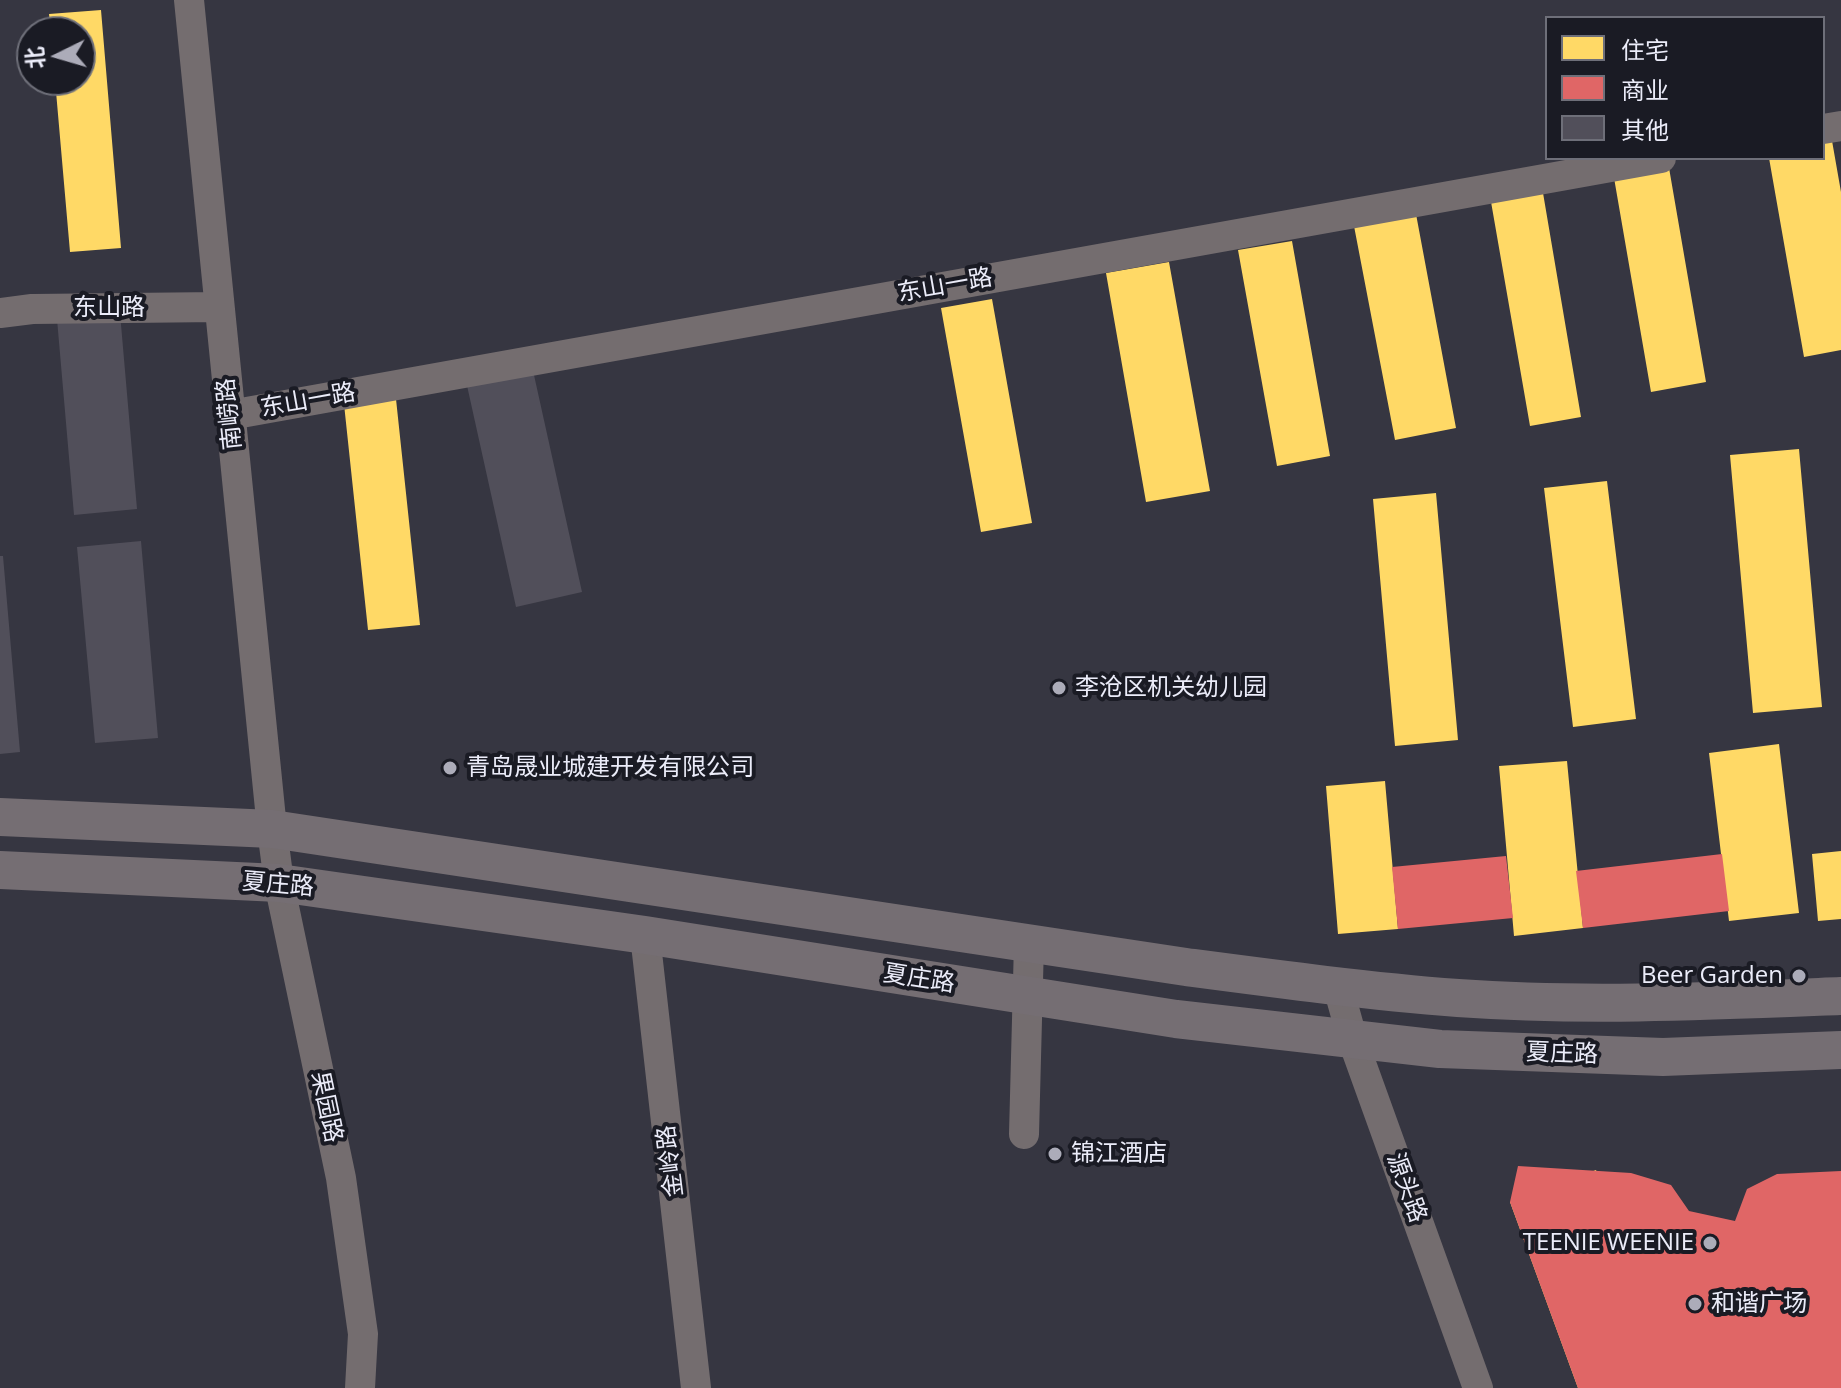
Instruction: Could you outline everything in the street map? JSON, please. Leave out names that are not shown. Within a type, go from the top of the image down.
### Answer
[{"type":"main road","points":[[0,817],[272,829],[1338,987],[1460,998],[1651,1003],[1841,996]]},
{"type":"main road","name":"夏庄路","points":[[0,870],[279,883],[645,935],[1176,1019],[1353,1041],[1440,1049],[1663,1057],[1841,1050]]},
{"type":"street","name":"南崂路","points":[[189,0],[272,829]]},
{"type":"street","name":"东山一路","points":[[230,415],[1650,160]]},
{"type":"street","name":"东山路","points":[[0,313],[32,309],[219,307]]},
{"type":"street","name":"果园路","points":[[272,829],[279,883],[341,1178],[363,1334],[360,1388]]},
{"type":"street","name":"金岭路","points":[[645,935],[696,1388]]},
{"type":"street","points":[[1024,1134],[1029,943]]},
{"type":"street","name":"源头路","points":[[1338,987],[1353,1041],[1478,1388]]},
{"type":"building: 住宅","points":[[101,10],[121,248],[70,252],[56,96],[96,96],[96,16],[49,14]]},
{"type":"building: 住宅","points":[[1831,135],[1841,192],[1841,350],[1804,357],[1769,160],[1825,160],[1825,136]]},
{"type":"building: 住宅","points":[[1668,162],[1706,382],[1651,392],[1613,172]]},
{"type":"building: 住宅","points":[[1542,187],[1581,417],[1530,426],[1490,196]]},
{"type":"building: 住宅","points":[[1416,214],[1456,428],[1395,440],[1354,226]]},
{"type":"building: 住宅","points":[[1292,241],[1330,456],[1277,466],[1238,250]]},
{"type":"building: 住宅","points":[[1169,262],[1210,491],[1146,502],[1106,273]]},
{"type":"building: 住宅","points":[[992,299],[1032,523],[981,532],[941,308]]},
{"type":"building: 住宅","points":[[396,399],[420,625],[368,630],[344,404]]},
{"type":"building: 住宅","points":[[1799,449],[1822,707],[1753,713],[1730,455]]},
{"type":"building: 住宅","points":[[1607,481],[1636,719],[1573,727],[1544,488]]},
{"type":"building: 住宅","points":[[1436,493],[1458,740],[1395,746],[1373,499]]},
{"type":"building: 住宅","points":[[1779,744],[1799,913],[1729,921],[1709,753]]},
{"type":"building: 住宅","points":[[1567,761],[1583,928],[1514,936],[1499,766]]},
{"type":"building: 住宅","points":[[1385,781],[1398,929],[1338,934],[1326,786]]},
{"type":"building: 住宅","points":[[1841,851],[1841,919],[1818,921],[1812,854]]},
{"type":"building: 住宅","points":[[1596,1170],[1675,1388],[1578,1388],[1510,1202]]},
{"type":"building: 商业","points":[[1722,854],[1729,911],[1583,928],[1576,871]]},
{"type":"building: 商业","points":[[1506,856],[1513,918],[1398,929],[1392,867]]},
{"type":"building: 商业","name":"和谐广场","points":[[1518,1166],[1631,1173],[1671,1185],[1689,1211],[1735,1221],[1747,1189],[1777,1174],[1841,1171],[1841,1388],[1578,1388],[1510,1202]]},
{"type":"building: 其他","points":[[120,313],[137,509],[74,515],[57,319]]},
{"type":"building: 其他","points":[[532,366],[582,592],[516,607],[466,381]]},
{"type":"building: 其他","points":[[141,541],[158,738],[95,743],[77,547]]},
{"type":"building: 其他","points":[[0,556],[3,556],[20,752],[0,754]]},
{"type":"place","name":"李沧区机关幼儿园","points":[[1059,688]]},
{"type":"place","name":"青岛晟业城建开发有限公司","points":[[450,768]]},
{"type":"place","name":"Beer Garden","points":[[1799,976]]},
{"type":"place","name":"锦江酒店","points":[[1055,1154]]},
{"type":"place","name":"TEENIE WEENIE","points":[[1710,1243]]},
{"type":"place","name":"和谐广场","points":[[1695,1304]]}]
